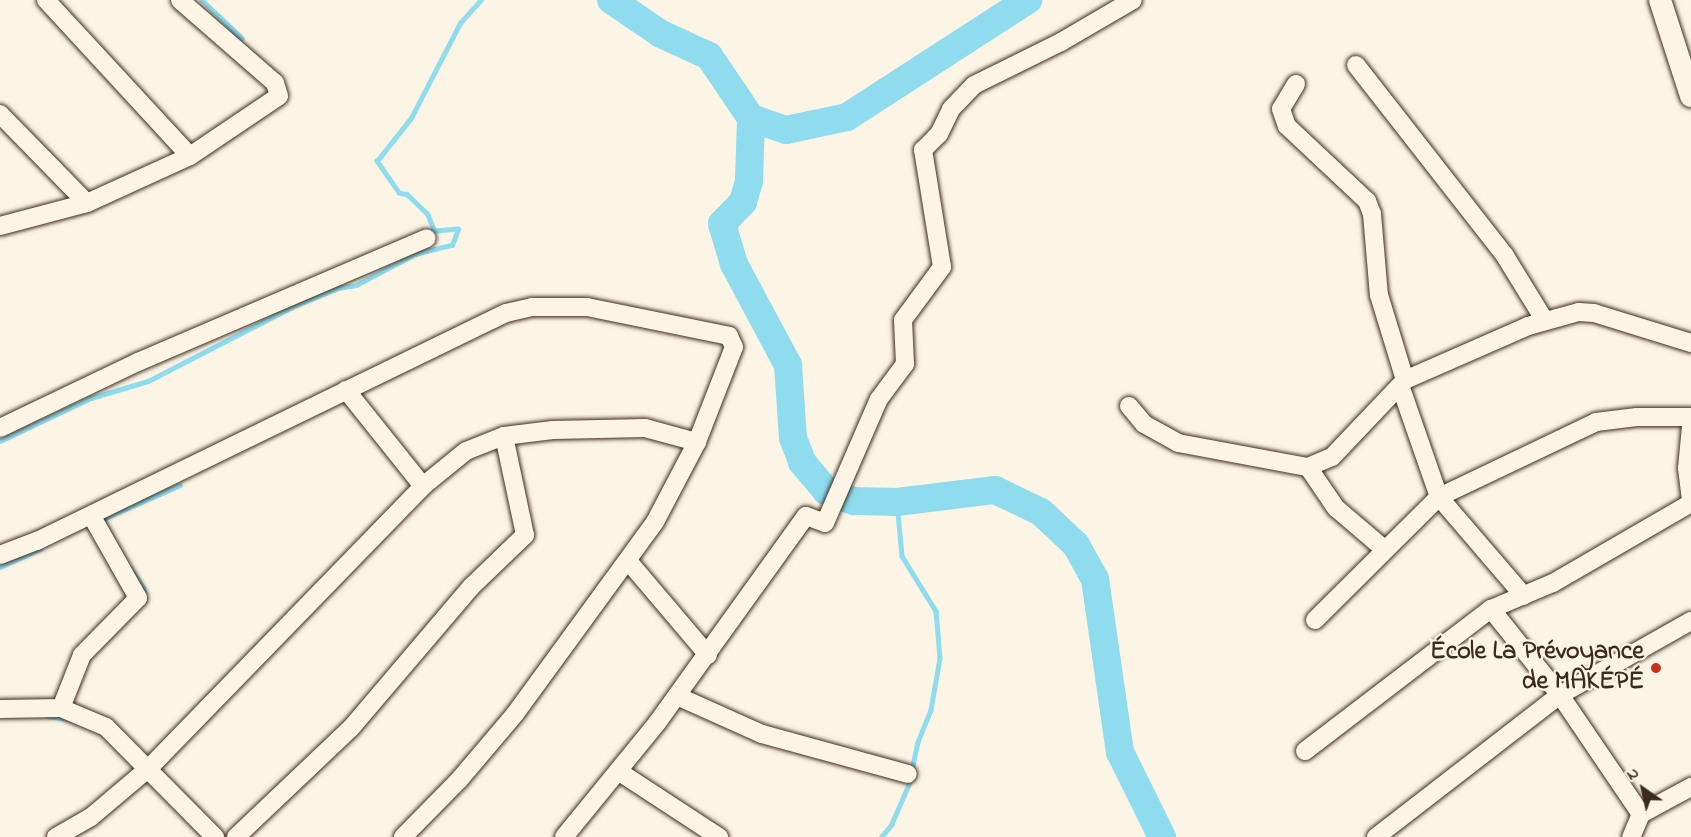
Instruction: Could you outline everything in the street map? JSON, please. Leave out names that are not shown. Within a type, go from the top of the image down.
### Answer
[{"type":"street","points":[[45,0],[190,156]]},
{"type":"street","points":[[0,226],[87,203],[190,156],[270,102],[279,91],[275,82],[180,0]]},
{"type":"street","points":[[564,837],[708,655],[806,516],[825,523],[842,478],[879,399],[905,364],[903,320],[942,267],[923,150],[939,134],[951,109],[974,85],[1061,42],[1133,0]]},
{"type":"street","points":[[1660,0],[1691,96]]},
{"type":"street","points":[[1356,65],[1505,256],[1545,321]]},
{"type":"street","points":[[1296,84],[1281,109],[1287,126],[1367,201],[1372,214],[1379,295],[1403,385],[1439,497],[1524,596]]},
{"type":"street","points":[[0,114],[87,203]]},
{"type":"street","points":[[0,428],[138,362],[427,238]]},
{"type":"street","points":[[0,555],[91,515],[506,313],[532,307],[586,307],[732,339],[734,348],[698,442],[674,490],[629,562],[487,748],[403,837]]},
{"type":"street","points":[[1129,406],[1144,424],[1178,443],[1308,467],[1332,456],[1403,385],[1545,321],[1579,312],[1594,313],[1691,343]]},
{"type":"street","points":[[346,390],[423,486]]},
{"type":"street","points":[[1316,620],[1384,549],[1439,497],[1596,422],[1637,417],[1691,417]]},
{"type":"street","points":[[1305,751],[1491,609],[1524,596],[1691,503],[1689,468],[1691,426]]},
{"type":"street","points":[[56,837],[91,817],[149,768],[423,486],[466,451],[504,436],[553,430],[645,428],[698,442]]},
{"type":"street","points":[[236,837],[359,720],[471,587],[525,535],[504,436]]},
{"type":"street","points":[[1308,467],[1336,508],[1384,549]]},
{"type":"street","points":[[61,708],[82,654],[138,598],[91,515]]},
{"type":"street","points":[[629,562],[708,655]]},
{"type":"street","points":[[1491,609],[1560,695],[1641,814]]},
{"type":"street","points":[[1376,837],[1560,695],[1691,621]]},
{"type":"street","points":[[677,696],[762,734],[908,774]]},
{"type":"street","points":[[0,709],[61,708],[106,727],[215,837]]},
{"type":"street","points":[[618,771],[719,837]]},
{"type":"street","points":[[1631,837],[1641,814],[1691,787]]},
{"type":"waterway","points":[[202,0],[242,38]]},
{"type":"waterway","points":[[0,441],[91,398],[148,381],[292,307],[338,288],[356,285],[415,254],[452,245],[458,229],[434,231],[427,214],[407,195],[399,193],[377,161],[411,118],[460,23],[481,0]]},
{"type":"waterway","points":[[611,0],[661,34],[709,56],[751,118],[786,130],[847,117],[1028,0]]},
{"type":"waterway","points":[[751,118],[749,181],[743,202],[722,224],[734,264],[788,365],[793,438],[802,462],[826,491],[854,501],[897,502],[995,490],[1041,512],[1076,545],[1095,579],[1120,752],[1162,837]]},
{"type":"waterway","points":[[104,523],[103,519],[180,485]]},
{"type":"waterway","points":[[897,502],[902,556],[936,611],[940,658],[931,710],[918,742],[912,770]]},
{"type":"waterway","points":[[0,567],[40,549]]},
{"type":"waterway","points":[[131,569],[144,588],[145,601]]},
{"type":"waterway","points":[[47,716],[68,719]]},
{"type":"waterway","points":[[881,837],[891,825],[911,779]]},
{"type":"place","name":"École La Prévoyance de MAKÉPÉ","points":[[1656,668]]}]
